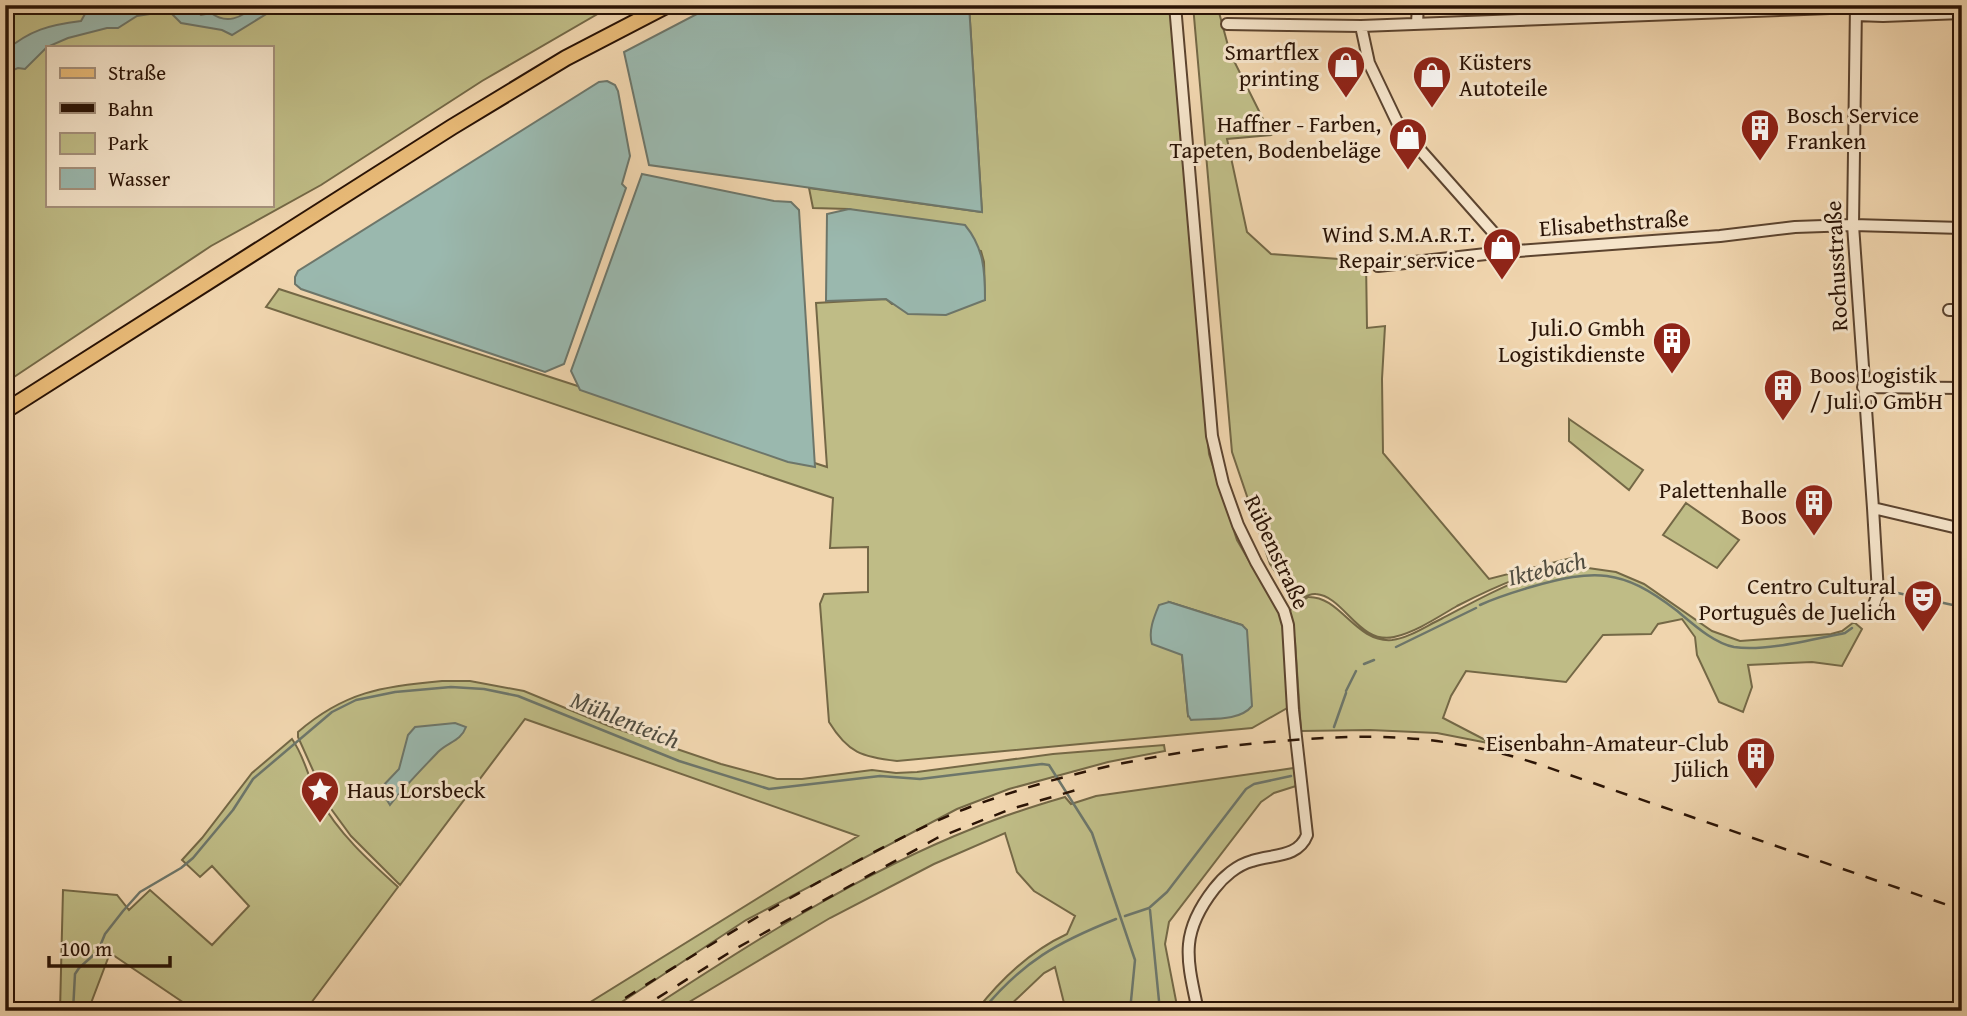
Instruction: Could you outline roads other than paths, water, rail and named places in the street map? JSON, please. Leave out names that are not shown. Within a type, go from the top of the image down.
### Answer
[{"type":"main road","points":[[5,411],[453,127],[566,58],[668,5]]},
{"type":"street","name":"Rübenstraße","points":[[1175,5],[1212,436],[1223,483],[1238,525],[1284,611],[1288,625],[1293,710],[1307,835],[1304,843],[1293,851],[1249,862],[1236,869],[1221,880],[1198,913],[1191,928],[1188,965],[1198,1011]]},
{"type":"street","points":[[1417,23],[1418,5]]},
{"type":"street","points":[[1227,24],[1361,26],[1856,9],[1883,16],[1962,13]]},
{"type":"street","name":"Rochusstraße","points":[[1856,9],[1853,225],[1878,593],[1873,608]]},
{"type":"street","points":[[1361,26],[1369,63],[1399,126],[1500,240],[1504,252]]},
{"type":"street","name":"Elisabethstraße","points":[[1378,266],[1504,252],[1720,236],[1795,227],[1853,225],[1962,228]]},
{"type":"street","points":[[1949,310],[1962,310]]},
{"type":"street","points":[[1863,387],[1962,388]]},
{"type":"street","points":[[1873,508],[1962,529]]},
{"type":"water","points":[[128,5],[188,5],[201,15],[211,13],[228,19],[239,17],[253,5],[281,5],[232,35],[222,30],[181,23],[169,11],[137,16],[118,28],[107,28],[46,46],[25,69],[13,70],[5,91],[5,51],[14,44],[40,30],[81,21],[85,14],[126,8]]},
{"type":"water","points":[[714,5],[969,5],[982,212],[649,165],[624,52]]},
{"type":"water","points":[[607,81],[615,85],[618,91],[630,156],[622,184],[626,188],[564,364],[545,372],[301,289],[295,284],[298,271],[599,82]]},
{"type":"water","points":[[642,174],[774,201],[791,202],[799,210],[815,467],[788,462],[580,390],[571,371]]},
{"type":"water","points":[[849,209],[965,225],[980,251],[985,279],[985,300],[946,315],[908,314],[886,299],[826,301],[827,214]]},
{"type":"water","points":[[1169,602],[1242,625],[1247,630],[1252,706],[1240,715],[1191,720],[1188,715],[1182,655],[1152,644],[1151,639],[1152,624],[1159,605]]},
{"type":"water","points":[[455,723],[466,727],[461,735],[438,752],[390,805],[380,789],[399,769],[408,735],[415,727]]},
{"type":"waterway","name":"Iktebach","points":[[1480,605],[1553,581],[1591,575],[1607,576],[1639,586],[1657,596],[1711,637],[1734,647],[1760,648],[1789,644],[1845,633],[1852,628]]},
{"type":"waterway","name":"Iktebach","points":[[1881,593],[1884,590],[1962,607]]},
{"type":"waterway","name":"Iktebach","points":[[1396,647],[1476,608]]},
{"type":"waterway","name":"Iktebach","points":[[1862,620],[1865,615]]},
{"type":"waterway","name":"Iktebach","points":[[1364,664],[1374,660]]},
{"type":"waterway","name":"Iktebach","points":[[1346,691],[1356,671]]},
{"type":"waterway","name":"Mühlenteich","points":[[73,1011],[75,974],[98,951],[105,934],[140,892],[193,858],[233,810],[253,779],[332,712],[356,700],[395,692],[451,687],[484,689],[518,696],[679,761],[769,789],[880,776],[920,779],[1049,765],[1092,833],[1135,960],[1130,1011]]},
{"type":"waterway","name":"Iktebach","points":[[1334,727],[1346,693]]},
{"type":"waterway","name":"Iktebach","points":[[1125,916],[1149,908],[1167,892],[1246,789],[1254,784],[1291,776]]},
{"type":"waterway","points":[[1150,910],[1160,1011]]},
{"type":"waterway","name":"Iktebach","points":[[982,1011],[1012,979],[1043,955],[1076,936],[1116,919]]},
{"type":"railway","points":[[605,1011],[807,888],[902,838],[970,807],[1043,783],[1117,764],[1192,751],[1305,739],[1403,738],[1500,753],[1962,910]]},
{"type":"railway","points":[[637,1011],[735,949],[937,838],[1011,809],[1076,790]]},
{"type":"place","name":"Smartflex printing","points":[[1346,99]]},
{"type":"place","name":"Küsters Autoteile","points":[[1432,109]]},
{"type":"place","name":"Bosch Service Franken","points":[[1760,162]]},
{"type":"place","name":"Haffner - Farben, Tapeten, Bodenbeläge","points":[[1408,171]]},
{"type":"place","name":"Wind S.M.A.R.T. Repair service","points":[[1502,281]]},
{"type":"place","name":"Juli.O Gmbh Logistikdienste","points":[[1672,375]]},
{"type":"place","name":"Boos Logistik / Juli.O GmbH","points":[[1783,422]]},
{"type":"place","name":"Palettenhalle Boos","points":[[1814,537]]},
{"type":"place","name":"Centro Cultural Português de Juelich","points":[[1923,633]]},
{"type":"place","name":"Eisenbahn-Amateur-Club Jülich","points":[[1756,790]]},
{"type":"place","name":"Haus Lorsbeck","points":[[320,824]]}]
